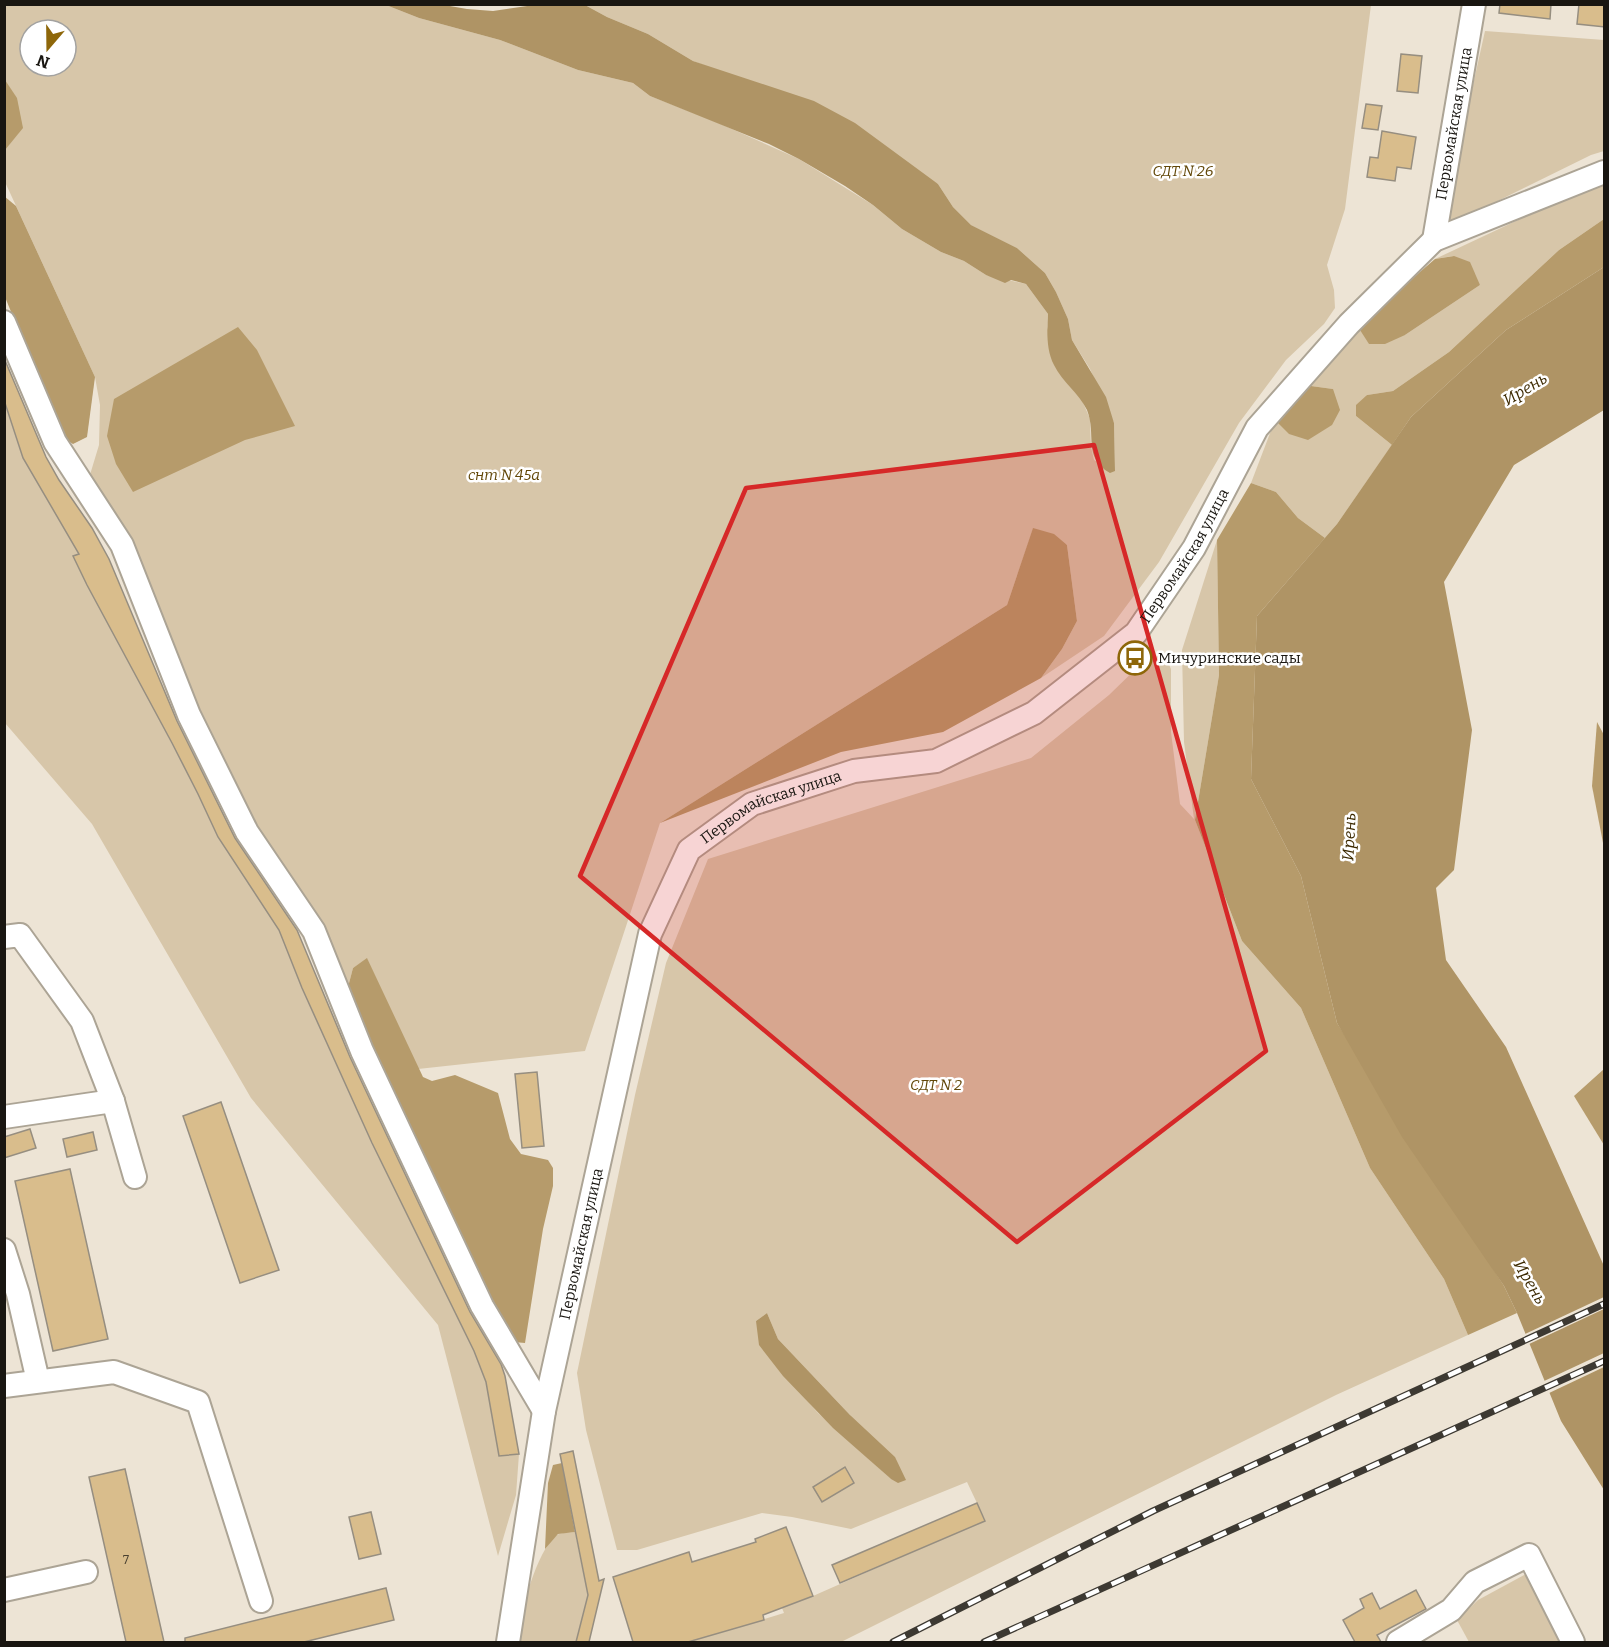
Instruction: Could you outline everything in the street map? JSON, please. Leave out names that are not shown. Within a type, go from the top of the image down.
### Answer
[{"type":"street","name":"Первомайская улица","points":[[1434,240],[1474,4]]},
{"type":"street","name":"Первомайская улица","points":[[508,1642],[544,1411],[650,934],[689,850],[752,804],[854,771],[936,761],[1034,713],[1136,633],[1194,548],[1257,428],[1349,324],[1434,240],[1605,172]]},
{"type":"street","points":[[4,322],[55,442],[122,545],[189,716],[247,832],[314,931],[362,1051],[482,1306],[544,1411]]},
{"type":"street","points":[[4,937],[20,935],[82,1021],[113,1101],[135,1177]]},
{"type":"street","points":[[4,1117],[113,1101]]},
{"type":"street","points":[[4,1250],[18,1294],[38,1381]]},
{"type":"street","points":[[4,1386],[114,1372],[198,1402],[261,1601]]},
{"type":"street","points":[[1398,1642],[1451,1610],[1475,1582],[1528,1555],[1573,1642]]},
{"type":"street","points":[[4,1590],[86,1572]]},
{"type":"highlighted area","points":[[1094,445],[1266,1051],[1017,1242],[580,876],[746,488]]},
{"type":"green space","name":"снт N 45а","points":[[4,5],[386,5],[419,18],[500,40],[578,70],[633,83],[650,96],[714,121],[799,159],[873,205],[902,229],[941,252],[964,261],[986,275],[1026,284],[1048,314],[1047,327],[1063,376],[1082,400],[1090,419],[1094,460],[1115,471],[1114,423],[1090,369],[1072,340],[1068,319],[1056,292],[1045,273],[1017,248],[971,225],[953,207],[938,184],[727,74],[693,61],[648,34],[585,5],[1371,5],[1345,209],[1327,265],[1334,290],[1335,308],[1324,324],[1286,360],[1239,423],[1159,562],[1104,636],[1041,678],[1062,649],[1077,621],[1067,545],[1033,529],[1007,605],[660,823],[585,1051],[418,1069],[367,959],[353,968],[348,987],[265,846],[221,761],[89,478],[99,445],[100,405],[95,377],[5,182]]},
{"type":"green space","points":[[1485,31],[1604,40],[1604,151],[1591,155],[1441,229]]},
{"type":"green space","points":[[1604,182],[1604,219],[1559,250],[1449,352],[1393,391],[1367,395],[1356,416],[1392,445],[1325,538],[1298,518],[1276,492],[1251,483],[1275,420],[1333,389],[1311,386],[1342,340],[1363,321],[1405,335],[1480,285],[1453,256],[1435,259]]},
{"type":"green space","points":[[4,400],[23,458],[79,554],[74,556],[87,585],[123,649],[218,837],[279,930],[372,1143],[474,1351],[486,1382],[499,1456],[519,1454],[516,1495],[498,1556],[438,1325],[251,1098],[92,824],[5,723]]},
{"type":"green space","name":"СДТ N 2","points":[[1217,540],[1219,675],[1195,820],[1242,941],[1301,1008],[1370,1168],[1444,1279],[1468,1335],[1336,1395],[841,1642],[688,1642],[784,1613],[782,1608],[985,1520],[967,1482],[851,1529],[762,1513],[637,1550],[617,1550],[586,1430],[577,1373],[635,1095],[666,963],[708,859],[1031,758],[1109,695],[1144,661],[1164,654],[1171,669],[1171,732],[1180,804],[1194,819],[1184,742],[1182,650]],"holes":[[[767,1313],[778,1339],[850,1415],[891,1479],[818,1413],[804,1397],[756,1321]]]},
{"type":"green space","points":[[575,1532],[588,1595],[576,1642],[515,1642],[530,1585],[542,1555],[557,1535]]},
{"type":"green space","points":[[1526,1574],[1561,1642],[1469,1642],[1457,1620],[1478,1600]]},
{"type":"shaded area","points":[[5,80],[17,98],[23,128],[5,150]]},
{"type":"shaded area","points":[[4,196],[16,206],[95,377],[87,437],[73,444],[62,437],[5,297]]},
{"type":"shaded area","points":[[1604,219],[1604,267],[1506,330],[1411,417],[1392,445],[1356,416],[1356,405],[1367,395],[1393,391],[1449,352],[1559,250]]},
{"type":"shaded area","points":[[1454,256],[1470,262],[1480,285],[1405,335],[1385,344],[1369,344],[1360,330],[1363,321],[1435,259]]},
{"type":"shaded area","points":[[238,327],[257,350],[295,426],[245,440],[133,492],[116,464],[107,436],[114,399]]},
{"type":"shaded area","points":[[1311,386],[1333,389],[1340,410],[1332,425],[1308,440],[1289,434],[1275,420]]},
{"type":"shaded area","points":[[1251,483],[1276,492],[1298,518],[1325,538],[1257,616],[1251,779],[1301,876],[1337,1023],[1504,1286],[1517,1313],[1468,1335],[1444,1279],[1370,1168],[1301,1008],[1242,941],[1195,820],[1219,675],[1217,540]]},
{"type":"shaded area","points":[[1033,528],[1054,534],[1067,545],[1077,621],[1062,649],[1041,678],[943,732],[841,752],[660,823],[1007,605]]},
{"type":"shaded area","points":[[1597,722],[1604,735],[1604,848],[1592,786]]},
{"type":"shaded area","points":[[367,958],[423,1077],[432,1081],[455,1075],[498,1093],[510,1139],[521,1154],[548,1160],[553,1168],[553,1186],[543,1229],[525,1343],[514,1342],[489,1305],[360,1032],[348,987],[353,968]]},
{"type":"shaded area","points":[[1604,1069],[1604,1145],[1574,1096]]},
{"type":"shaded area","points":[[562,1463],[575,1532],[558,1534],[545,1549],[548,1483],[553,1465]]},
{"type":"water","points":[[386,5],[444,5],[493,11],[534,5],[585,5],[648,34],[693,61],[814,101],[855,123],[938,184],[953,207],[971,225],[1017,248],[1045,273],[1068,319],[1072,340],[1106,397],[1114,423],[1115,471],[1110,473],[1096,460],[1087,410],[1080,398],[1061,377],[1051,359],[1047,333],[1048,314],[1026,284],[1011,280],[1005,283],[986,275],[964,261],[941,252],[902,229],[845,186],[799,159],[769,144],[650,96],[633,83],[578,70],[500,40],[419,18]]},
{"type":"water","name":"Ирень","points":[[1604,267],[1604,410],[1514,465],[1444,582],[1472,730],[1454,870],[1436,888],[1446,960],[1506,1047],[1604,1266],[1604,1490],[1561,1421],[1504,1286],[1402,1137],[1337,1023],[1301,876],[1251,779],[1257,616],[1337,524],[1411,417],[1506,330]]},
{"type":"water","points":[[767,1313],[778,1339],[850,1415],[895,1457],[906,1480],[898,1483],[891,1479],[833,1428],[783,1376],[759,1345],[756,1321]]},
{"type":"pier","points":[[1604,1297],[1604,1309],[1527,1345],[1523,1335]]},
{"type":"pier","points":[[1604,1353],[1604,1367],[1547,1394],[1542,1382]]},
{"type":"building","points":[[1500,4],[1551,4],[1550,19],[1499,13]]},
{"type":"building","points":[[1579,4],[1605,4],[1605,27],[1577,24]]},
{"type":"building","points":[[1401,54],[1422,56],[1418,93],[1397,91]]},
{"type":"building","points":[[1366,104],[1382,106],[1378,130],[1362,128]]},
{"type":"building","points":[[1382,131],[1416,137],[1411,169],[1397,167],[1395,181],[1367,177],[1370,157],[1378,158]]},
{"type":"building","points":[[4,358],[46,457],[92,528],[109,559],[177,721],[235,838],[297,930],[350,1057],[470,1312],[501,1364],[519,1454],[499,1456],[486,1382],[474,1351],[372,1143],[302,988],[279,930],[218,837],[172,743],[87,585],[73,556],[79,554],[23,458],[4,400]]},
{"type":"building","points":[[537,1072],[544,1146],[522,1148],[515,1074]]},
{"type":"building","points":[[221,1102],[279,1270],[240,1283],[183,1116]]},
{"type":"building","points":[[30,1129],[36,1148],[4,1158],[4,1137]]},
{"type":"building","points":[[93,1132],[97,1150],[67,1157],[63,1139]]},
{"type":"building","points":[[70,1169],[108,1339],[53,1351],[15,1181]]},
{"type":"building","points":[[573,1451],[599,1581],[604,1579],[589,1642],[576,1642],[588,1595],[560,1454]]},
{"type":"building","points":[[845,1467],[854,1483],[822,1502],[813,1487]]},
{"type":"building","points":[[125,1469],[164,1642],[126,1642],[89,1477]]},
{"type":"building","points":[[977,1503],[985,1521],[840,1583],[832,1565]]},
{"type":"building","points":[[371,1512],[381,1554],[359,1559],[349,1517]]},
{"type":"building","points":[[786,1527],[813,1596],[763,1615],[764,1620],[688,1642],[633,1642],[613,1577],[689,1552],[692,1562],[756,1542],[755,1539]]},
{"type":"building","points":[[386,1588],[394,1620],[304,1642],[185,1642],[185,1638]]},
{"type":"building","points":[[1416,1590],[1426,1609],[1377,1635],[1381,1642],[1355,1642],[1343,1620],[1364,1608],[1360,1599],[1372,1593],[1380,1609]]},
{"type":"railway","points":[[893,1642],[1153,1511],[1604,1304]]},
{"type":"railway","points":[[984,1642],[1604,1361]]},
{"type":"place","name":"Мичуринские сады","points":[[1135,658]]},
{"type":"park label","name":"СДТ N 26","points":[[1183,171]]}]
